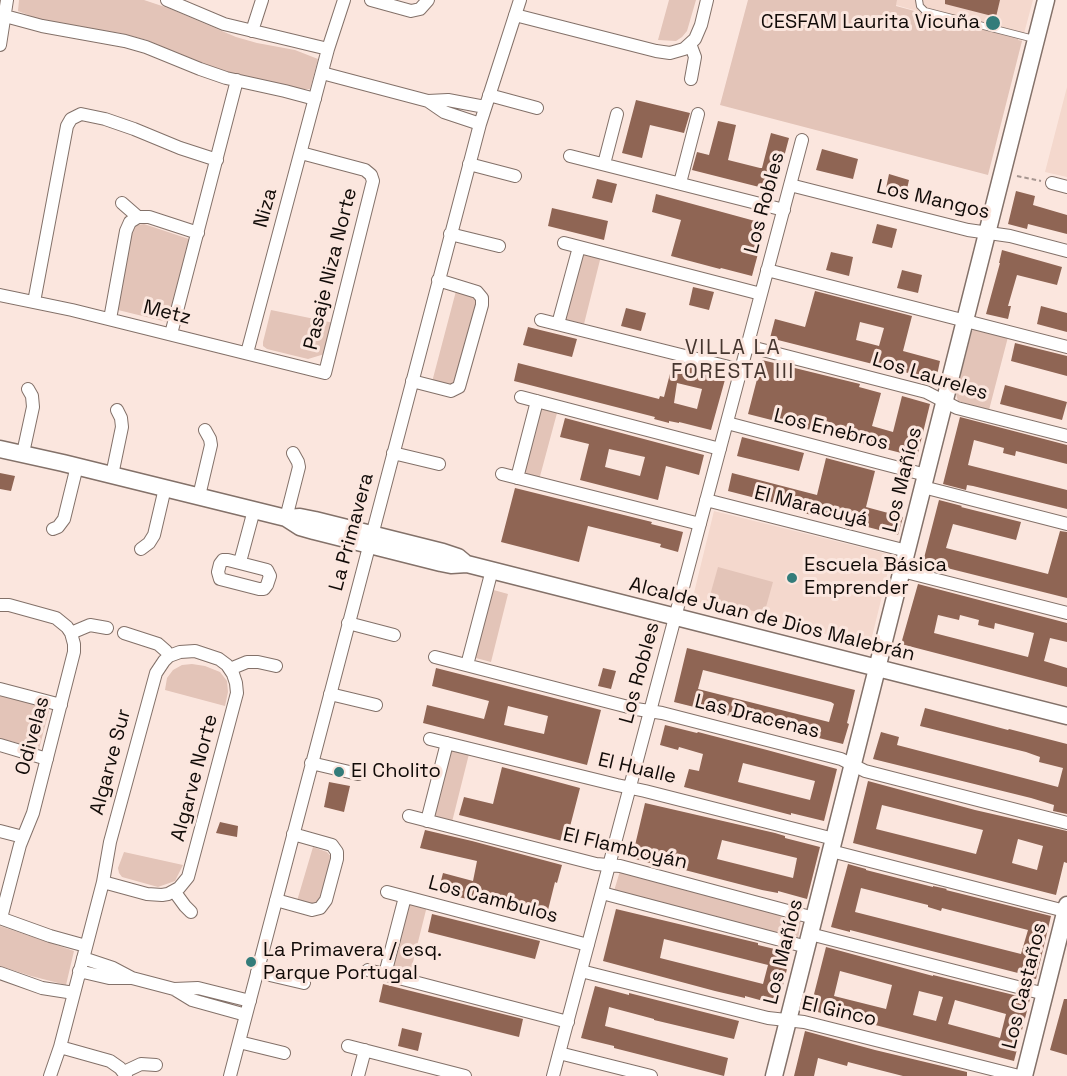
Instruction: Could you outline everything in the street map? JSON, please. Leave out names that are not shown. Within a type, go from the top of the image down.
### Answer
[{"type":"street","points":[[0,45],[7,0]]},
{"type":"street","points":[[167,0],[224,24],[328,49]]},
{"type":"street","points":[[252,31],[262,0]]},
{"type":"street","name":"Niza","points":[[247,353],[328,49],[345,0]]},
{"type":"street","points":[[371,0],[411,11],[424,4]]},
{"type":"street","name":"La Primavera","points":[[230,1076],[450,234],[480,124],[520,0]]},
{"type":"street","points":[[515,15],[663,53],[677,52],[690,45],[699,33],[707,0]]},
{"type":"street","name":"Los Mañíos","points":[[774,1076],[1046,0]]},
{"type":"street","points":[[5,16],[51,28],[125,41],[166,54],[200,69],[315,99]]},
{"type":"street","points":[[690,45],[695,57],[691,79]]},
{"type":"street","points":[[322,73],[428,101],[487,101],[537,108]]},
{"type":"street","points":[[171,334],[237,80]]},
{"type":"street","points":[[428,101],[444,112],[480,124]]},
{"type":"street","points":[[34,302],[67,126],[71,119],[85,114],[120,124],[217,160]]},
{"type":"street","points":[[604,164],[617,114]]},
{"type":"street","points":[[680,183],[698,114]]},
{"type":"street","name":"Los Robles","points":[[553,1076],[802,140]]},
{"type":"street","name":"Pasaje Niza Norte","points":[[301,153],[362,169],[371,175],[373,185],[325,373]]},
{"type":"street","points":[[570,156],[784,210]]},
{"type":"street","points":[[469,164],[515,176]]},
{"type":"street","points":[[1052,183],[1067,187]]},
{"type":"street","name":"Los Mangos","points":[[790,185],[968,230],[1010,236],[1067,250]]},
{"type":"street","points":[[122,203],[138,217]]},
{"type":"street","points":[[110,319],[126,231],[130,222],[138,217],[149,217],[198,233]]},
{"type":"street","points":[[450,234],[499,246]]},
{"type":"street","points":[[564,243],[761,294]]},
{"type":"street","points":[[558,324],[579,247]]},
{"type":"street","points":[[768,270],[1067,346]]},
{"type":"street","points":[[412,381],[451,391],[459,387],[482,305],[482,298],[477,292],[438,280]]},
{"type":"street","name":"Metz","points":[[0,295],[110,319],[325,373]]},
{"type":"street","points":[[541,320],[741,370]]},
{"type":"street","name":"Los Laureles","points":[[747,346],[927,393],[957,408],[1067,436]]},
{"type":"street","points":[[23,453],[33,407],[32,396],[28,389]]},
{"type":"street","points":[[521,397],[720,449]]},
{"type":"street","points":[[517,478],[537,401]]},
{"type":"street","points":[[112,475],[122,427],[122,418],[117,410]]},
{"type":"street","name":"Los Enebros","points":[[727,423],[1067,524]]},
{"type":"street","points":[[199,496],[211,445],[205,430]]},
{"type":"street","name":"Alcalde Juan de Dios Malebrán","points":[[0,449],[286,518],[308,518],[370,539],[451,554],[467,564],[1067,717]]},
{"type":"street","points":[[286,518],[298,467],[293,453]]},
{"type":"street","points":[[393,453],[438,464]]},
{"type":"street","points":[[54,529],[62,524],[64,519],[77,466]]},
{"type":"street","points":[[502,474],[700,524]]},
{"type":"street","points":[[141,549],[152,539],[165,488]]},
{"type":"street","name":"El Maracuyá","points":[[706,500],[907,551]]},
{"type":"street","points":[[240,562],[254,510]]},
{"type":"street","points":[[467,665],[492,570]]},
{"type":"street","points":[[902,570],[1067,613]]},
{"type":"street","points":[[0,605],[9,605],[50,616],[62,622],[70,633],[90,626],[107,628]]},
{"type":"street","points":[[348,623],[394,635]]},
{"type":"street","name":"Odivelas","points":[[0,918],[22,837],[31,818],[75,652],[70,633]]},
{"type":"street","points":[[124,633],[158,644],[169,656],[180,652],[195,651],[219,659],[230,669],[247,662],[276,666]]},
{"type":"street","name":"Algarve Sur","points":[[50,1076],[60,1047],[103,882],[110,842],[153,680],[159,666],[169,656]]},
{"type":"street","name":"Las Dracenas","points":[[435,657],[841,759],[865,771],[1067,823]]},
{"type":"street","name":"Algarve Norte","points":[[174,891],[184,883],[191,870],[232,711],[237,688],[230,669]]},
{"type":"street","points":[[0,689],[61,705]]},
{"type":"street","points":[[330,694],[376,705]]},
{"type":"street","name":"El Hualle","points":[[430,739],[645,790],[832,845],[1066,908]]},
{"type":"street","points":[[427,821],[447,744]]},
{"type":"street","points":[[0,745],[47,759]]},
{"type":"street","points":[[311,763],[358,774]]},
{"type":"street","name":"El Flamboyán","points":[[409,816],[596,864],[620,866],[814,918]]},
{"type":"street","points":[[0,831],[22,837]]},
{"type":"street","points":[[276,900],[312,910],[320,908],[326,900],[337,859],[337,852],[332,845],[293,834]]},
{"type":"street","points":[[103,882],[154,895],[174,891],[191,912]]},
{"type":"street","name":"Los Cambulos","points":[[387,892],[588,945]]},
{"type":"street","points":[[602,893],[1045,994]]},
{"type":"street","points":[[385,974],[405,897]]},
{"type":"street","name":"Los Castaños","points":[[1024,1076],[1066,908]]},
{"type":"street","points":[[0,918],[50,936],[132,978],[174,989],[192,1000],[246,1015]]},
{"type":"street","points":[[368,970],[568,1022]]},
{"type":"street","name":"El Ginco","points":[[581,971],[768,1018],[804,1022],[1019,1076]]},
{"type":"street","points":[[79,972],[109,978],[132,978]]},
{"type":"street","points":[[257,972],[304,983]]},
{"type":"street","points":[[0,973],[42,988],[74,993]]},
{"type":"street","points":[[174,989],[198,988],[250,1001]]},
{"type":"street","points":[[239,1041],[284,1053]]},
{"type":"street","points":[[348,1046],[465,1076]]},
{"type":"street","points":[[60,1047],[110,1061],[125,1074],[141,1064],[156,1065]]},
{"type":"street","points":[[358,1076],[365,1050]]},
{"type":"street","points":[[560,1053],[651,1076]]},
{"type":"lane","points":[[919,0],[920,6],[925,11],[1036,40]]},
{"type":"path","points":[[1003,173],[1052,183]]},
{"type":"shaded area","points":[[19,0],[144,0],[236,37],[295,50],[318,59],[310,89],[298,89],[214,70],[147,40],[120,33],[51,24],[18,11]]},
{"type":"shaded area","points":[[669,0],[696,0],[687,31],[676,41],[658,40]]},
{"type":"shaded area","points":[[748,0],[897,0],[896,6],[1022,41],[988,175],[720,105]]},
{"type":"shaded area","name":"CESFAM Laurita Vicuña","points":[[897,0],[1033,0],[1022,41],[896,5]]},
{"type":"shaded area","points":[[1067,87],[1067,177],[1045,172]]},
{"type":"shaded area","points":[[144,224],[192,240],[167,322],[118,310],[131,234],[137,225]]},
{"type":"shaded area","points":[[583,251],[601,256],[584,324],[565,320]]},
{"type":"shaded area","points":[[456,291],[473,296],[477,300],[457,381],[452,386],[432,382]]},
{"type":"shaded area","points":[[271,310],[334,323],[328,353],[308,359],[263,346]]},
{"type":"shaded area","points":[[977,328],[1008,337],[989,410],[958,401],[956,394],[972,331]]},
{"type":"shaded area","points":[[541,409],[557,413],[539,480],[523,476]]},
{"type":"shaded area","name":"Escuela Básica Emprender","points":[[714,511],[892,555],[870,645],[692,601]]},
{"type":"shaded area","points":[[718,567],[773,582],[764,614],[709,599]]},
{"type":"shaded area","points":[[490,589],[508,594],[491,662],[472,657]]},
{"type":"shaded area","points":[[192,664],[220,672],[227,681],[228,692],[225,706],[165,690],[167,678],[173,670],[182,665]]},
{"type":"shaded area","points":[[0,693],[50,707],[39,749],[0,738]]},
{"type":"shaded area","points":[[451,750],[469,754],[452,822],[433,818]]},
{"type":"shaded area","points":[[313,847],[327,852],[333,859],[323,898],[316,905],[297,901]]},
{"type":"shaded area","points":[[124,852],[183,865],[175,881],[158,887],[122,877],[118,868]]},
{"type":"shaded area","points":[[620,871],[801,920],[798,939],[614,891]]},
{"type":"shaded area","points":[[408,901],[427,906],[410,974],[391,970]]},
{"type":"shaded area","points":[[0,926],[74,951],[66,985],[0,966]]},
{"type":"building","points":[[945,0],[1000,0],[996,17],[945,4]]},
{"type":"building","points":[[636,100],[690,113],[684,133],[650,125],[642,158],[622,153]]},
{"type":"building","points":[[718,121],[736,125],[728,160],[760,168],[762,168],[771,133],[789,138],[775,191],[692,170],[697,152],[709,155]]},
{"type":"building","points":[[822,149],[858,159],[853,179],[816,170]]},
{"type":"building","points":[[889,174],[909,180],[905,198],[885,193]]},
{"type":"building","points":[[597,179],[617,184],[612,203],[592,198]]},
{"type":"building","points":[[1016,191],[1035,196],[1033,205],[1067,215],[1067,234],[1028,224],[1027,229],[1008,224]]},
{"type":"building","points":[[656,194],[766,224],[752,276],[671,256],[681,220],[652,212]]},
{"type":"building","points":[[552,208],[608,221],[604,240],[548,226]]},
{"type":"building","points":[[877,224],[897,229],[892,248],[872,243]]},
{"type":"building","points":[[1002,250],[1062,267],[1057,285],[1017,275],[1008,306],[1011,306],[1008,319],[986,314]]},
{"type":"building","points":[[831,252],[853,257],[849,276],[826,270]]},
{"type":"building","points":[[902,270],[922,275],[918,293],[897,288]]},
{"type":"building","points":[[693,287],[714,292],[709,310],[689,305]]},
{"type":"building","points":[[815,291],[912,316],[903,351],[940,361],[936,380],[770,338],[775,319],[805,327]],"holes":[[[860,322],[884,328],[879,346],[856,340]]]},
{"type":"building","points":[[1041,306],[1067,313],[1067,332],[1037,324]]},
{"type":"building","points":[[626,308],[646,313],[641,331],[621,326]]},
{"type":"building","points":[[528,327],[577,339],[572,357],[523,345]]},
{"type":"building","points":[[1015,343],[1067,356],[1067,376],[1011,361]]},
{"type":"building","points":[[762,360],[860,384],[859,387],[881,393],[872,426],[893,432],[902,396],[930,404],[917,457],[748,414]]},
{"type":"building","points":[[673,362],[726,376],[711,430],[679,422],[669,421],[669,423],[654,419],[655,417],[514,381],[518,363],[659,399],[660,396],[664,397]],"holes":[[[677,383],[702,389],[697,409],[674,403]]]},
{"type":"building","points":[[1005,385],[1067,402],[1062,420],[1000,404]]},
{"type":"building","points":[[960,417],[1067,445],[1067,464],[1016,451],[1015,456],[1003,453],[1004,448],[974,440],[968,465],[1067,490],[1067,509],[973,486],[967,485],[966,490],[943,484]]},
{"type":"building","points":[[565,418],[704,455],[699,475],[666,466],[658,500],[580,480],[589,444],[560,437]],"holes":[[[609,449],[645,457],[640,476],[605,467]]]},
{"type":"building","points":[[742,437],[804,453],[799,471],[737,456]]},
{"type":"building","points":[[826,458],[875,471],[866,507],[903,517],[898,535],[826,516],[799,512],[800,510],[728,491],[732,473],[817,495]]},
{"type":"building","points":[[0,473],[15,476],[11,491],[0,489]]},
{"type":"building","points":[[515,488],[652,522],[651,524],[683,532],[678,552],[660,547],[661,544],[588,526],[579,562],[501,542]]},
{"type":"building","points":[[939,500],[1021,522],[1016,540],[953,524],[946,548],[1048,574],[1060,531],[1067,532],[1067,598],[923,562]]},
{"type":"building","points":[[918,584],[1067,623],[1067,642],[1050,638],[1044,661],[1067,668],[1067,687],[901,644]],"holes":[[[938,615],[959,620],[960,615],[979,620],[978,625],[994,629],[995,623],[1034,633],[1028,657],[934,633]]]},
{"type":"building","points":[[687,648],[855,690],[843,744],[674,702]],"holes":[[[703,670],[834,704],[829,722],[698,689]]]},
{"type":"building","points":[[436,668],[601,710],[587,765],[423,723],[427,705],[484,719],[489,701],[432,686]],"holes":[[[508,706],[548,716],[544,734],[504,725]]]},
{"type":"building","points":[[603,668],[616,671],[611,689],[598,686]]},
{"type":"building","points":[[925,708],[1067,744],[1067,814],[1053,811],[1054,805],[1031,798],[873,759],[881,732],[899,737],[897,745],[1058,787],[1063,768],[1039,762],[1040,757],[1026,752],[920,726]]},
{"type":"building","points":[[665,725],[837,769],[824,821],[791,813],[791,815],[684,787],[689,769],[699,771],[703,754],[679,747],[678,750],[660,745]],"holes":[[[743,763],[815,781],[810,800],[738,782]]]},
{"type":"building","points":[[502,767],[580,788],[566,842],[459,815],[464,797],[493,804]]},
{"type":"building","points":[[868,781],[975,810],[1067,831],[1067,863],[1064,862],[1056,895],[853,843]],"holes":[[[882,805],[983,830],[976,854],[876,829]],[[1018,839],[1043,846],[1037,870],[1012,863]]]},
{"type":"building","points":[[329,782],[350,786],[344,812],[324,807]]},
{"type":"building","points":[[645,803],[775,833],[785,838],[820,847],[807,899],[632,858]],"holes":[[[722,840],[797,858],[793,878],[717,859]]]},
{"type":"building","points":[[220,822],[238,826],[237,837],[216,833]]},
{"type":"building","points":[[425,830],[562,865],[546,918],[438,892],[443,873],[473,881],[477,861],[420,848]]},
{"type":"building","points":[[848,864],[1051,916],[1036,979],[831,927]],"holes":[[[861,888],[928,905],[928,907],[941,911],[942,908],[1028,930],[1021,954],[855,912]]]},
{"type":"building","points":[[616,909],[791,953],[778,1005],[603,961]],"holes":[[[664,939],[768,965],[763,984],[660,958]]]},
{"type":"building","points":[[432,914],[540,941],[535,959],[428,932]]},
{"type":"building","points":[[826,947],[1030,999],[1014,1061],[810,1010]],"holes":[[[840,971],[892,985],[886,1009],[834,996]],[[919,991],[943,997],[936,1021],[913,1015]],[[955,1000],[1006,1014],[1000,1038],[948,1024]]]},
{"type":"building","points":[[383,984],[523,1019],[519,1037],[379,1002]]},
{"type":"building","points":[[595,986],[739,1021],[734,1039],[609,1007],[605,1026],[728,1058],[724,1076],[581,1038]]},
{"type":"building","points":[[1064,999],[1067,999],[1067,1055],[1050,1050]]},
{"type":"building","points":[[402,1028],[422,1033],[418,1051],[398,1046]]},
{"type":"building","points":[[805,1031],[967,1072],[967,1076],[903,1076],[848,1062],[847,1066],[818,1058],[814,1076],[794,1076]]},
{"type":"place","name":"CESFAM Laurita Vicuña","points":[[993,23]]},
{"type":"place","name":"Escuela Básica Emprender","points":[[792,578]]},
{"type":"place","name":"El Cholito","points":[[339,772]]},
{"type":"place","name":"La Primavera / esq. Parque Portugal","points":[[251,962]]},
{"type":"district","name":"VILLA LA FORESTA III","points":[[733,360]]}]
